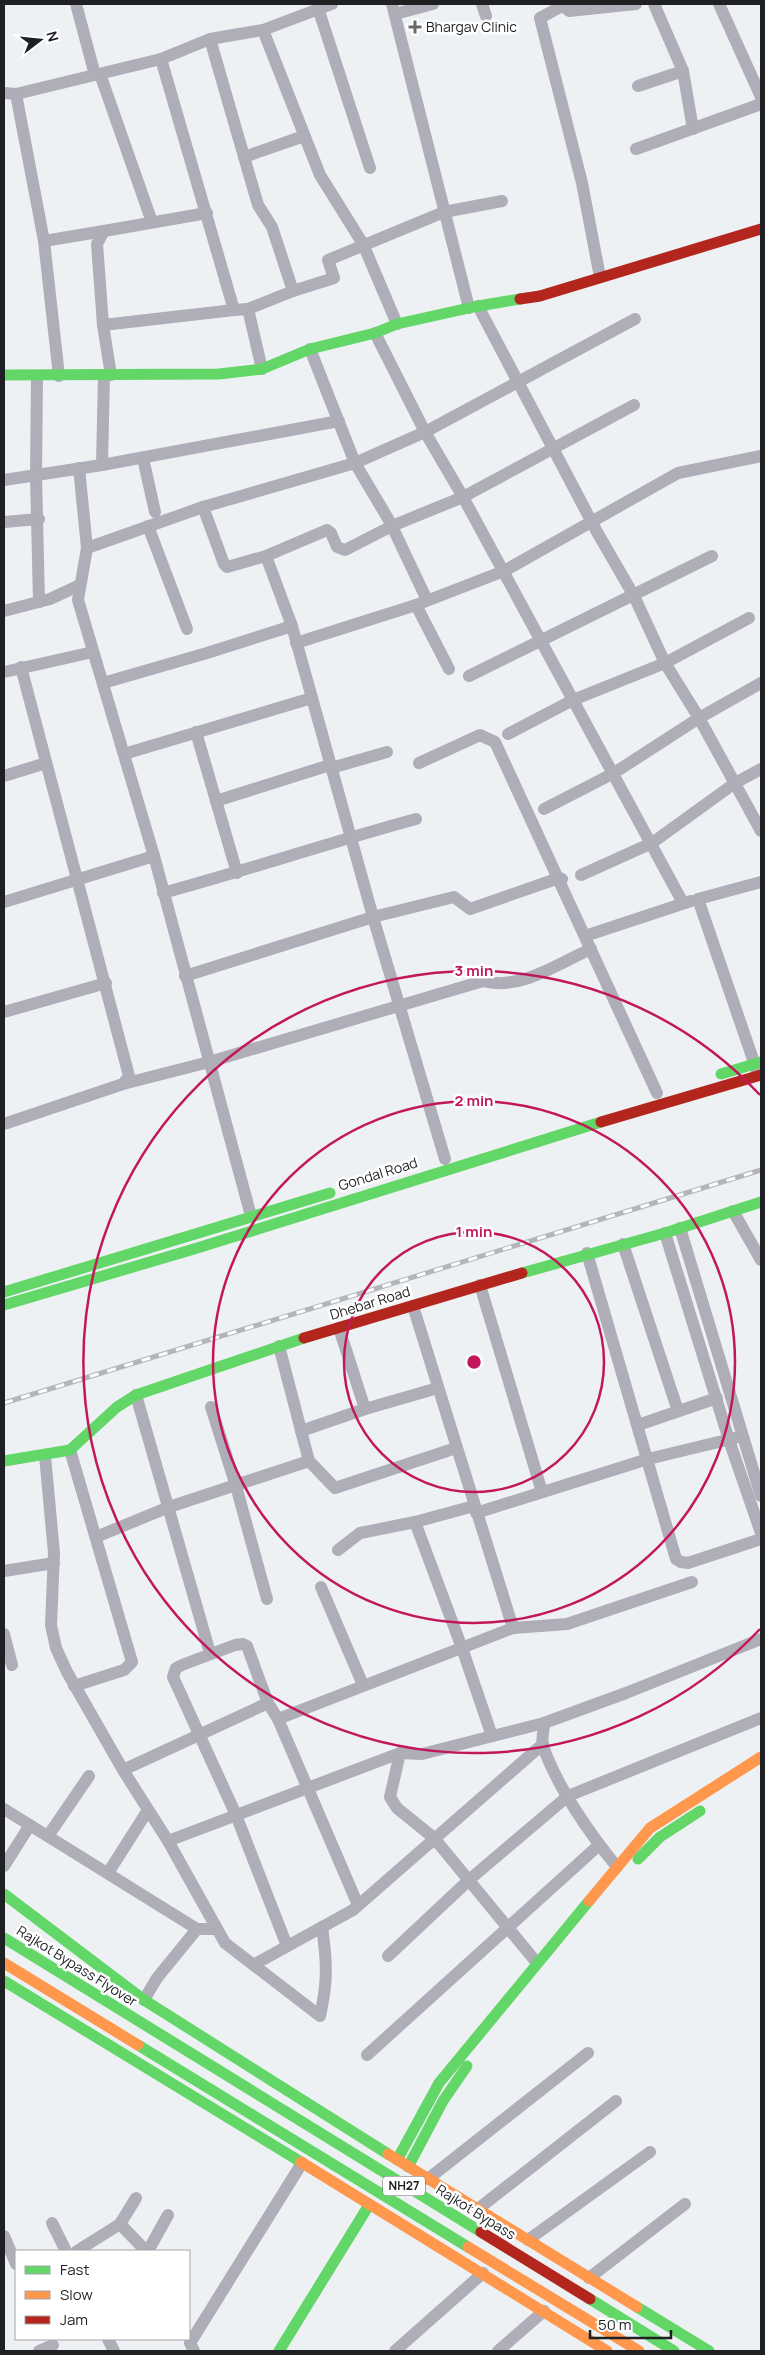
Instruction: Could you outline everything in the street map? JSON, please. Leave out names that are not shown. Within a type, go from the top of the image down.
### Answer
[{"type":"main road","points":[[4,375],[219,374],[262,370],[310,349],[376,334],[397,324],[474,307],[540,296],[761,229]]},
{"type":"main road","points":[[710,1077],[759,1069]]},
{"type":"main road","name":"Gondal Road","points":[[4,1305],[138,1268],[759,1069]]},
{"type":"main road","points":[[390,1175],[661,1092]]},
{"type":"main road","points":[[4,1292],[344,1189]]},
{"type":"main road","name":"Dhebar Road","points":[[4,1461],[45,1456],[70,1450],[111,1412],[136,1395],[279,1346],[587,1253],[665,1233],[761,1202]]},
{"type":"main road","points":[[397,2160],[439,2083],[650,1828],[761,1757]]},
{"type":"main road","points":[[408,2167],[443,2101],[464,2069],[541,1974],[654,1842],[706,1807]]},
{"type":"main road","points":[[4,1894],[144,2000],[408,2167],[709,2351]]},
{"type":"main road","name":"Rajkot Bypass Flyover","points":[[4,1938],[134,2020]]},
{"type":"main road","name":"NH27","points":[[4,1963],[639,2351]]},
{"type":"main road","points":[[4,1981],[124,2056],[483,2273],[607,2351]]},
{"type":"main road","points":[[134,2020],[144,2000]]},
{"type":"main road","name":"Rajkot Bypass","points":[[134,2020],[674,2351]]},
{"type":"main road","points":[[124,2056],[132,2041]]},
{"type":"main road","points":[[167,2062],[182,2091]]},
{"type":"main road","points":[[279,2351],[373,2207]]},
{"type":"main road","points":[[290,2351],[373,2207]]},
{"type":"street","points":[[76,4],[97,75],[152,222]]},
{"type":"street","points":[[59,376],[44,241],[10,94],[161,59],[210,40],[263,30],[332,4]]},
{"type":"street","points":[[433,4],[394,9],[444,212],[474,307],[555,449],[592,522],[634,596],[665,663],[699,718],[761,831]]},
{"type":"street","points":[[600,277],[582,183],[540,18],[562,5],[569,11],[600,6],[636,4]]},
{"type":"street","points":[[654,4],[684,71],[693,129]]},
{"type":"street","points":[[719,4],[761,97]]},
{"type":"street","points":[[318,8],[370,168]]},
{"type":"street","points":[[263,30],[320,175],[363,244],[397,324]]},
{"type":"street","points":[[210,40],[258,205],[272,227],[293,292]]},
{"type":"street","points":[[161,59],[234,310]]},
{"type":"street","points":[[638,86],[684,71]]},
{"type":"street","points":[[636,149],[761,104]]},
{"type":"street","points":[[244,157],[304,136]]},
{"type":"street","points":[[103,325],[248,309],[334,278],[328,260],[363,244],[444,212],[502,201]]},
{"type":"street","points":[[44,241],[207,213]]},
{"type":"street","points":[[102,465],[107,375],[97,244],[104,231]]},
{"type":"street","points":[[248,309],[262,370]]},
{"type":"street","points":[[87,548],[203,507],[355,463],[426,432],[635,319]]},
{"type":"street","points":[[376,334],[426,432],[504,571],[683,903]]},
{"type":"street","points":[[310,349],[355,463],[392,526],[421,603],[449,669]]},
{"type":"street","points":[[37,376],[36,476],[39,519],[39,602]]},
{"type":"street","points":[[203,507],[224,564],[227,567],[266,556],[327,530],[331,533],[337,547],[345,550],[392,526],[463,497],[555,449],[634,404]]},
{"type":"street","points":[[4,480],[143,458],[339,421]]},
{"type":"street","points":[[296,643],[421,603],[504,571],[678,473],[761,456]]},
{"type":"street","points":[[143,458],[155,512]]},
{"type":"street","points":[[79,468],[87,548],[78,600],[154,856],[251,1216]]},
{"type":"street","points":[[4,522],[39,519]]},
{"type":"street","points":[[148,526],[187,629]]},
{"type":"street","points":[[266,556],[292,626],[350,837],[445,1159]]},
{"type":"street","points":[[469,676],[712,556]]},
{"type":"street","points":[[4,611],[39,602],[80,585]]},
{"type":"street","points":[[508,734],[573,700],[665,663],[749,618]]},
{"type":"street","points":[[103,683],[292,626]]},
{"type":"street","points":[[4,672],[94,652]]},
{"type":"street","points":[[21,668],[128,1065],[129,1076],[123,1084]]},
{"type":"street","points":[[544,809],[614,773],[699,718],[761,683]]},
{"type":"street","points":[[124,754],[312,698]]},
{"type":"street","points":[[196,732],[237,873]]},
{"type":"street","points":[[420,763],[480,735],[495,742],[560,879],[584,936],[661,1092]]},
{"type":"street","points":[[216,801],[387,752]]},
{"type":"street","points":[[4,776],[46,763]]},
{"type":"street","points":[[581,875],[652,843],[735,783],[761,769]]},
{"type":"street","points":[[163,893],[237,873],[416,818]]},
{"type":"street","points":[[4,902],[154,856]]},
{"type":"street","points":[[186,976],[373,917],[454,897],[470,909],[560,879]]},
{"type":"street","points":[[584,936],[683,903],[761,882]]},
{"type":"street","points":[[698,899],[759,1069]]},
{"type":"street","points":[[4,1124],[123,1084],[209,1062],[482,981],[492,984],[518,983],[591,949]]},
{"type":"street","points":[[4,1012],[106,983]]},
{"type":"street","points":[[733,1211],[761,1260]]},
{"type":"street","points":[[680,1228],[761,1496]]},
{"type":"street","points":[[665,1233],[729,1440],[761,1533]]},
{"type":"street","points":[[623,1244],[678,1411]]},
{"type":"street","points":[[587,1253],[679,1561],[688,1563],[761,1539]]},
{"type":"street","points":[[480,1285],[542,1492]]},
{"type":"street","points":[[413,1306],[513,1628]]},
{"type":"street","points":[[339,1328],[365,1409]]},
{"type":"street","points":[[279,1346],[309,1461],[336,1488],[456,1448]]},
{"type":"street","points":[[301,1431],[365,1409],[438,1388]]},
{"type":"street","points":[[136,1395],[170,1507],[210,1653]]},
{"type":"street","points":[[638,1425],[717,1398]]},
{"type":"street","points":[[211,1407],[236,1486],[267,1599]]},
{"type":"street","points":[[338,1550],[360,1533],[475,1509],[542,1492],[648,1459],[743,1435]]},
{"type":"street","points":[[70,1450],[132,1662],[124,1670],[74,1686]]},
{"type":"street","points":[[45,1456],[54,1563],[53,1635],[74,1686],[123,1770],[168,1841],[225,1943],[320,2016],[327,1988],[328,1968],[322,1927]]},
{"type":"street","points":[[96,1536],[170,1507],[309,1461]]},
{"type":"street","points":[[415,1522],[462,1648],[492,1736]]},
{"type":"street","points":[[4,1571],[54,1563]]},
{"type":"street","points":[[278,1719],[513,1628],[567,1624],[692,1582]]},
{"type":"street","points":[[321,1587],[363,1685]]},
{"type":"street","points":[[4,1637],[12,1665]]},
{"type":"street","points":[[168,1841],[400,1753],[422,1754],[544,1723],[626,1693],[761,1639]]},
{"type":"street","points":[[287,1946],[236,1815],[173,1677],[176,1668],[182,1664],[210,1653],[243,1644],[247,1646],[268,1703],[278,1719],[358,1905]]},
{"type":"street","points":[[123,1770],[268,1703]]},
{"type":"street","points":[[388,1956],[469,1880],[568,1796],[761,1718]]},
{"type":"street","points":[[544,1723],[543,1744],[568,1796],[599,1845],[617,1867]]},
{"type":"street","points":[[254,1964],[358,1905],[543,1744]]},
{"type":"street","points":[[400,1753],[390,1797],[398,1808],[434,1838],[537,1963]]},
{"type":"street","points":[[48,1836],[89,1776]]},
{"type":"street","points":[[4,1809],[197,1929],[217,1929]]},
{"type":"street","points":[[108,1873],[148,1810]]},
{"type":"street","points":[[4,1866],[30,1825]]},
{"type":"street","points":[[368,2055],[599,1845]]},
{"type":"street","points":[[144,2000],[157,1978],[197,1929]]},
{"type":"street","points":[[428,2179],[588,2053]]},
{"type":"street","points":[[478,2210],[616,2101]]},
{"type":"street","points":[[528,2240],[650,2152]]},
{"type":"street","points":[[190,2344],[302,2163]]},
{"type":"street","points":[[79,2250],[120,2224],[136,2198]]},
{"type":"street","points":[[590,2278],[685,2204]]},
{"type":"street","points":[[148,2250],[168,2215]]},
{"type":"street","points":[[52,2223],[66,2250]]},
{"type":"street","points":[[120,2224],[146,2250]]},
{"type":"street","points":[[4,2236],[11,2262]]},
{"type":"street","points":[[395,2351],[483,2273]]},
{"type":"street","points":[[498,2351],[544,2311]]},
{"type":"street","points":[[39,2351],[53,2345]]},
{"type":"railway","points":[[4,1403],[761,1170]]},
{"type":"traffic: fast","points":[[4,375],[219,374],[262,369],[310,349],[375,333],[397,324],[478,306],[520,299]]},
{"type":"traffic: fast","points":[[721,1074],[761,1062]]},
{"type":"traffic: fast","points":[[4,1305],[194,1249],[601,1122]]},
{"type":"traffic: fast","points":[[4,1292],[330,1193]]},
{"type":"traffic: fast","points":[[522,1273],[665,1233],[761,1202]]},
{"type":"traffic: fast","points":[[4,1461],[70,1450],[117,1407],[136,1395],[304,1338]]},
{"type":"traffic: fast","points":[[638,1859],[660,1837],[700,1811]]},
{"type":"traffic: fast","points":[[4,1894],[144,2000],[388,2154]]},
{"type":"traffic: fast","points":[[397,2160],[439,2083],[589,1901]]},
{"type":"traffic: fast","points":[[4,1938],[481,2232]]},
{"type":"traffic: fast","points":[[4,1981],[301,2162]]},
{"type":"traffic: fast","points":[[138,2045],[468,2247]]},
{"type":"traffic: fast","points":[[408,2167],[443,2101],[467,2066]]},
{"type":"traffic: fast","points":[[279,2351],[369,2205]]},
{"type":"traffic: fast","points":[[590,2299],[674,2351]]},
{"type":"traffic: fast","points":[[637,2307],[709,2351]]},
{"type":"traffic: slow","points":[[589,1901],[650,1828],[761,1757]]},
{"type":"traffic: slow","points":[[4,1963],[138,2045]]},
{"type":"traffic: slow","points":[[388,2154],[637,2307]]},
{"type":"traffic: slow","points":[[301,2162],[607,2351]]},
{"type":"traffic: slow","points":[[468,2247],[639,2351]]},
{"type":"traffic: jam","points":[[520,299],[540,296],[761,229]]},
{"type":"traffic: jam","points":[[601,1122],[761,1075]]},
{"type":"traffic: jam","points":[[304,1338],[522,1273]]},
{"type":"traffic: jam","points":[[481,2232],[590,2299]]},
{"type":"place","name":"Bhargav Clinic","points":[[415,27]]}]
